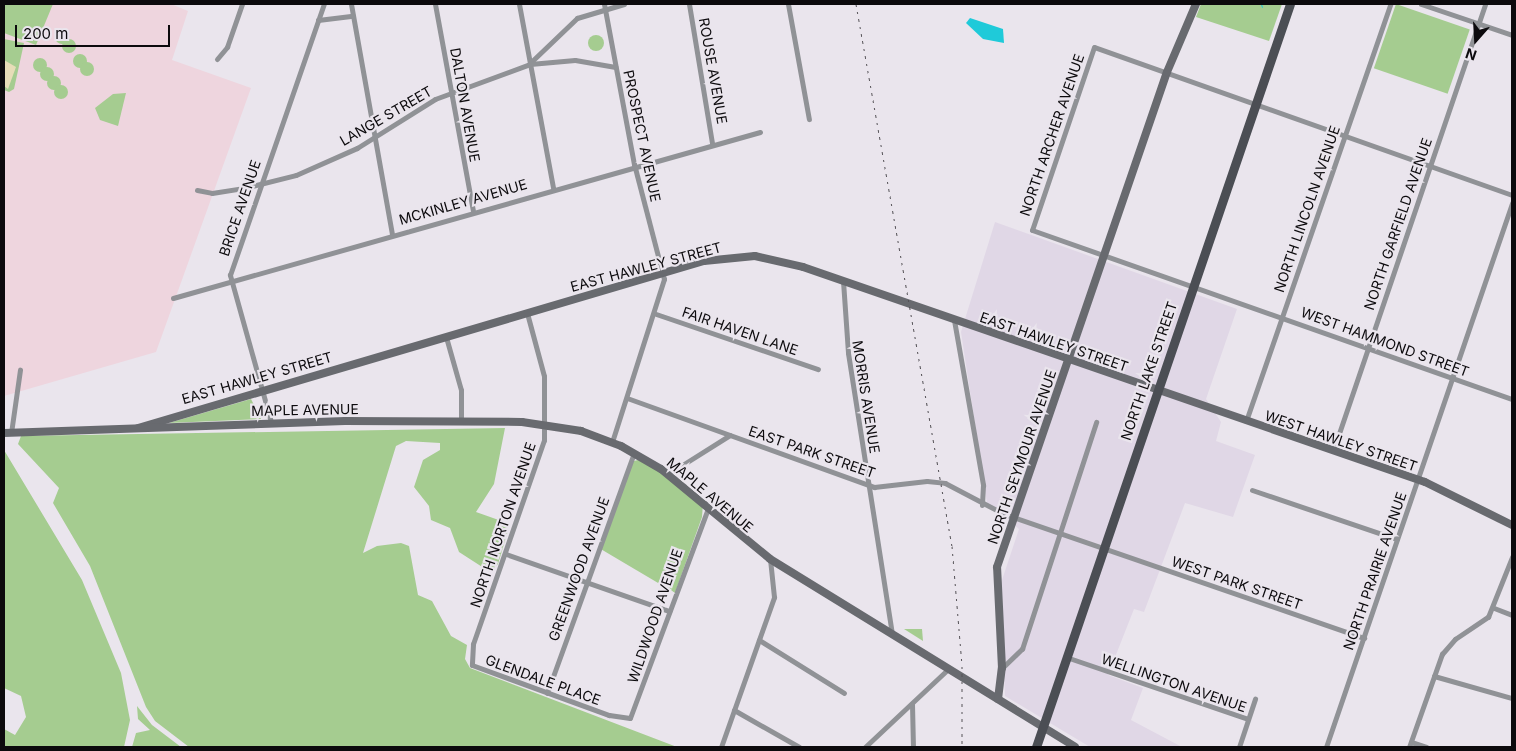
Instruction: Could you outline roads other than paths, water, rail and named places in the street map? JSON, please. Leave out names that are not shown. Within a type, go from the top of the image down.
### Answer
[{"type":"main road","name":"NORTH LAKE STREET","points":[[1036,747],[1156,391],[1290,4]]},
{"type":"street","points":[[217,59],[227,47],[242,4]]},
{"type":"street","name":"BRICE AVENUE","points":[[271,422],[231,281],[231,269],[324,4]]},
{"type":"street","points":[[350,4],[392,234]]},
{"type":"street","name":"DALTON AVENUE","points":[[435,4],[473,211]]},
{"type":"street","points":[[519,4],[552,188]]},
{"type":"street","points":[[530,64],[534,54],[571,22],[605,5],[624,4]]},
{"type":"street","name":"ROUSE AVENUE","points":[[689,4],[712,143]]},
{"type":"street","points":[[788,4],[809,119]]},
{"type":"street","name":"NORTH SEYMOUR AVENUE","points":[[998,700],[1002,668],[997,567],[1167,72],[1196,4]]},
{"type":"street","name":"NORTH LINCOLN AVENUE","points":[[1246,422],[1390,4]]},
{"type":"street","points":[[1421,4],[1512,35]]},
{"type":"street","name":"NORTH GARFIELD AVENUE","points":[[1333,451],[1485,4]]},
{"type":"street","name":"PROSPECT AVENUE","points":[[605,5],[634,164],[664,274],[656,314],[612,442]]},
{"type":"street","points":[[318,20],[353,16]]},
{"type":"street","name":"NORTH ARCHER AVENUE","points":[[1032,230],[1094,47],[1167,72]]},
{"type":"street","name":"LANGE STREET","points":[[196,190],[212,192],[260,184],[329,162],[375,138],[451,92],[530,64],[574,60],[616,67]]},
{"type":"street","points":[[1167,72],[1512,195]]},
{"type":"street","name":"MCKINLEY AVENUE","points":[[173,298],[634,164],[760,132]]},
{"type":"street","name":"NORTH PRAIRIE AVENUE","points":[[1326,747],[1512,203]]},
{"type":"street","name":"WEST HAMMOND STREET","points":[[1032,230],[1512,399]]},
{"type":"street","name":"EAST HAWLEY STREET","points":[[138,428],[262,390],[723,257],[755,256],[843,281],[1156,391]]},
{"type":"street","name":"MORRIS AVENUE","points":[[843,281],[841,302],[892,635]]},
{"type":"street","name":"NORTH NORTON AVENUE","points":[[470,656],[541,451],[544,376],[527,313]]},
{"type":"street","name":"FAIR HAVEN LANE","points":[[656,314],[818,369]]},
{"type":"street","points":[[954,320],[982,505]]},
{"type":"street","points":[[446,337],[461,390],[461,421]]},
{"type":"street","points":[[20,370],[7,433],[138,428]]},
{"type":"street","name":"WEST HAWLEY STREET","points":[[1156,391],[1418,480],[1512,525]]},
{"type":"street","name":"EAST PARK STREET","points":[[627,398],[869,484],[945,483],[982,505],[1061,533],[1102,550]]},
{"type":"street","name":"MAPLE AVENUE","points":[[138,428],[271,422],[461,421],[543,424],[612,442],[668,474],[770,559],[1075,747]]},
{"type":"street","points":[[1002,668],[1022,650],[1096,422]]},
{"type":"street","points":[[668,474],[730,435]]},
{"type":"street","name":"GREENWOOD AVENUE","points":[[547,693],[634,453]]},
{"type":"street","points":[[1252,490],[1397,539]]},
{"type":"street","name":"WILDWOOD AVENUE","points":[[617,718],[626,720],[632,715],[708,508]]},
{"type":"street","name":"WEST PARK STREET","points":[[1102,550],[1364,638]]},
{"type":"street","points":[[506,554],[669,611]]},
{"type":"street","points":[[1426,747],[1410,745],[1434,676],[1449,644],[1482,623],[1494,608],[1512,557]]},
{"type":"street","points":[[721,747],[774,597],[770,559]]},
{"type":"street","points":[[1494,608],[1512,615]]},
{"type":"street","points":[[759,640],[844,693]]},
{"type":"street","name":"GLENDALE PLACE","points":[[470,656],[475,668],[617,718]]},
{"type":"street","name":"WELLINGTON AVENUE","points":[[1066,657],[1248,719],[1239,747]]},
{"type":"street","points":[[865,747],[948,669]]},
{"type":"street","points":[[1434,676],[1512,698]]},
{"type":"street","points":[[1248,719],[1256,699]]},
{"type":"street","points":[[912,704],[913,747]]},
{"type":"street","points":[[734,710],[799,747]]},
{"type":"water","points":[[970,18],[1003,29],[1004,43],[983,39],[966,23]]},
{"type":"railway","points":[[856,4],[952,546],[962,666],[962,747]]}]
